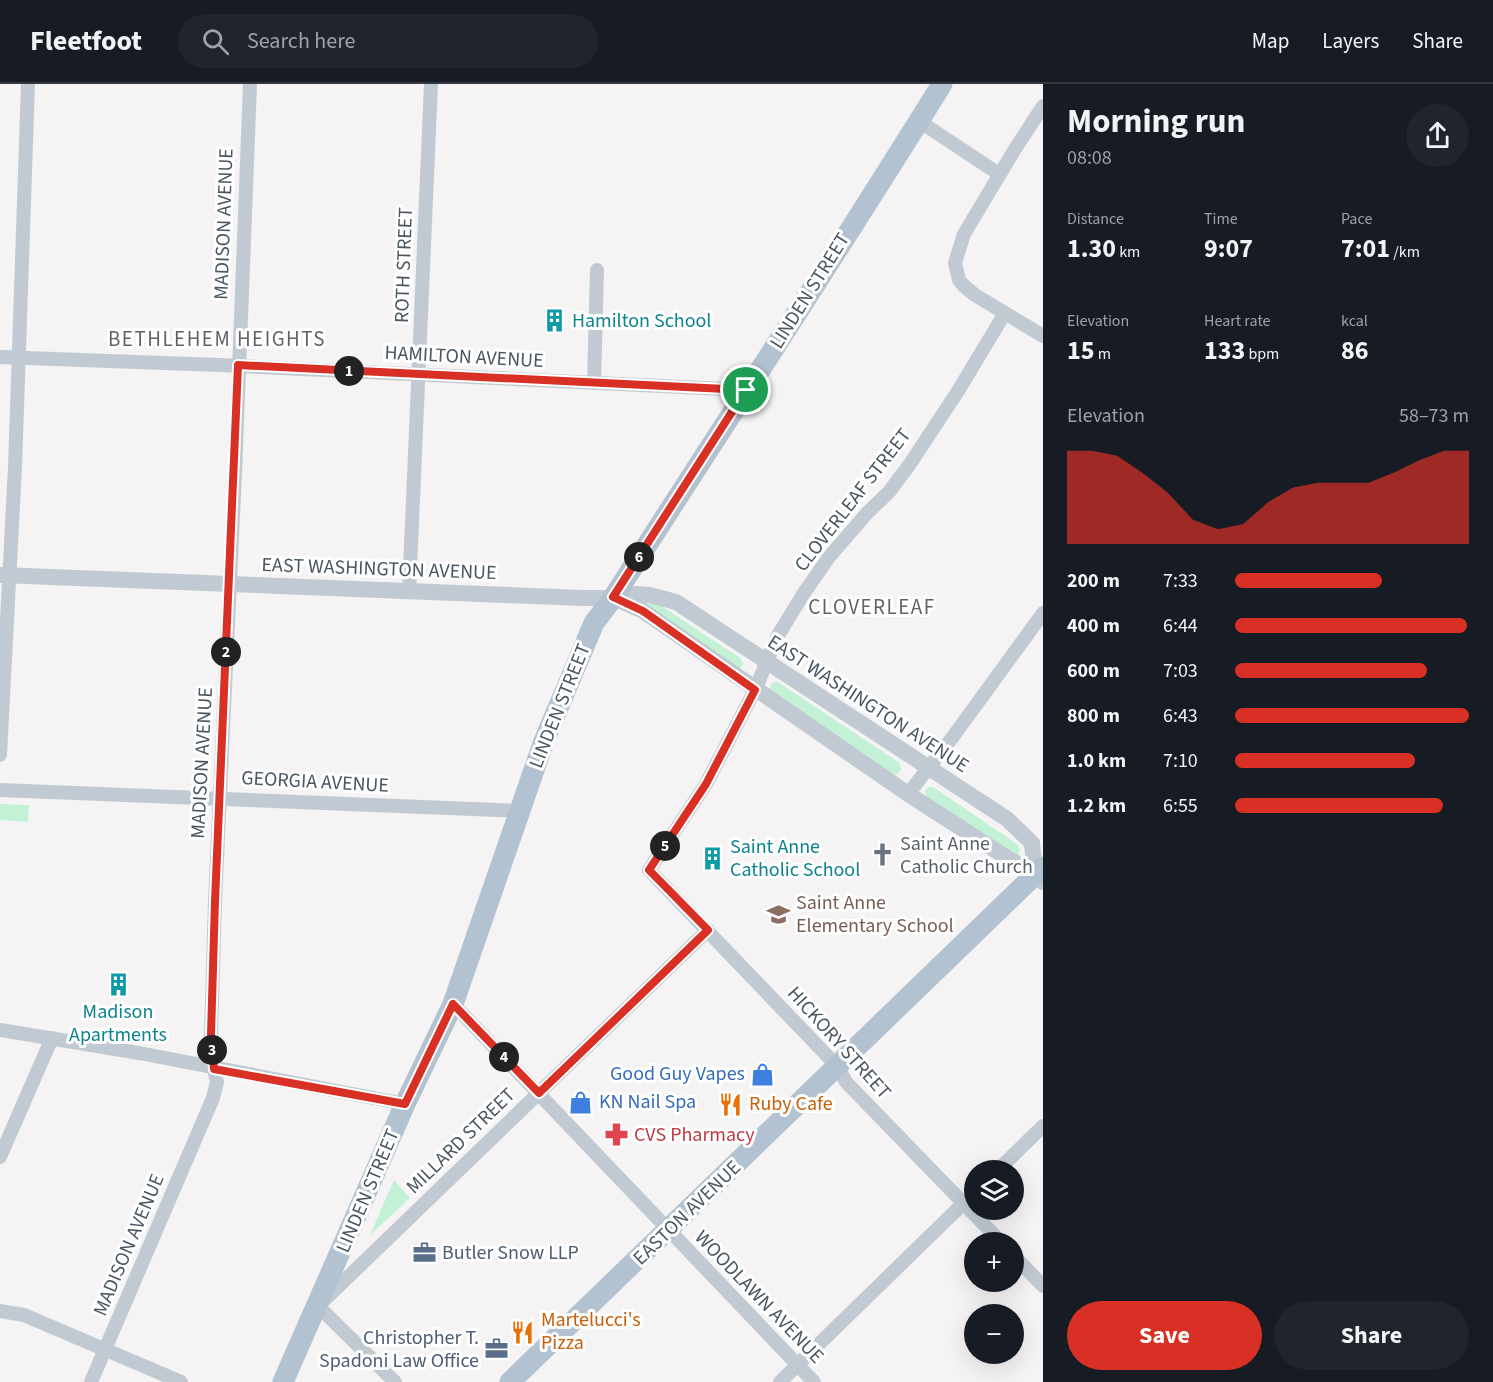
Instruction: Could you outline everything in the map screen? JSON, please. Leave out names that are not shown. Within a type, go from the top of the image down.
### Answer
[{"type":"main road","name":"LINDEN STREET","points":[[283,1382],[405,1104],[453,1004],[544,741],[594,623],[815,286],[846,233],[942,84]]},
{"type":"main road","name":"EASTON AVENUE","points":[[510,1382],[1040,874]]},
{"type":"street","points":[[0,755],[5,575],[19,357],[28,84]]},
{"type":"street","name":"MADISON AVENUE","points":[[91,1382],[213,1098],[217,1082],[211,1034],[250,84]]},
{"type":"street","name":"ROTH STREET","points":[[409,592],[430,84]]},
{"type":"street","points":[[1043,106],[964,234],[955,263],[959,280],[964,286],[1043,336]]},
{"type":"street","points":[[919,121],[999,174]]},
{"type":"street","points":[[594,383],[597,270]]},
{"type":"street","name":"CLOVERLEAF STREET","points":[[649,870],[706,784],[755,690],[777,637],[829,557],[868,512],[889,492],[910,464],[1005,313]]},
{"type":"street","name":"HAMILTON AVENUE","points":[[0,357],[238,365],[746,390]]},
{"type":"street","name":"EAST WASHINGTON AVENUE","points":[[5,575],[583,598],[643,595],[676,602],[1007,819],[1032,843],[1040,874]]},
{"type":"street","name":"EAST WASHINGTON AVENUE","points":[[613,597],[643,611],[908,794],[1009,859],[1040,874]]},
{"type":"street","points":[[908,794],[1043,613]]},
{"type":"street","name":"GEORGIA AVENUE","points":[[0,790],[220,797],[520,811]]},
{"type":"street","name":"HICKORY STREET","points":[[649,870],[838,1067],[846,1082],[991,1232]]},
{"type":"street","name":"MILLARD STREET","points":[[318,1306],[708,930]]},
{"type":"street","name":"WOODLAWN AVENUE","points":[[453,1004],[814,1382]]},
{"type":"street","points":[[0,1030],[139,1053],[405,1104]]},
{"type":"street","points":[[0,1157],[52,1038]]},
{"type":"street","points":[[1008,1160],[1043,1126]]},
{"type":"street","points":[[780,1382],[963,1203]]},
{"type":"street","points":[[1024,1266],[1043,1286]]},
{"type":"street","points":[[318,1306],[395,1382]]},
{"type":"street","points":[[0,1311],[24,1315],[181,1382]]},
{"type":"green space","points":[[638,601],[654,601],[740,658],[743,664],[741,668],[736,669]]},
{"type":"green space","points":[[773,682],[778,682],[900,763],[901,769],[898,774],[891,775],[772,693],[770,687]]},
{"type":"green space","points":[[928,787],[933,787],[1017,844],[1020,850],[1018,855],[927,798],[925,792]]},
{"type":"green space","points":[[0,804],[29,805],[28,822],[0,820]]},
{"type":"green space","points":[[394,1180],[410,1198],[370,1235]]},
{"type":"place","name":"Hamilton School","points":[[554,321]]},
{"type":"place","name":"Saint Anne Catholic Church","points":[[882,855]]},
{"type":"place","name":"Saint Anne Catholic School","points":[[712,859]]},
{"type":"place","name":"Saint Anne Elementary School","points":[[778,914]]},
{"type":"place","name":"Madison Apartments","points":[[118,984]]},
{"type":"place","name":"Good Guy Vapes","points":[[763,1074]]},
{"type":"place","name":"KN Nail Spa","points":[[581,1102]]},
{"type":"place","name":"Ruby Cafe","points":[[731,1104]]},
{"type":"place","name":"CVS Pharmacy","points":[[616,1135]]},
{"type":"place","name":"Butler Snow LLP","points":[[424,1253]]},
{"type":"place","name":"Martelucci's Pizza","points":[[523,1332]]},
{"type":"place","name":"Christopher T. Spadoni Law Office","points":[[497,1349]]},
{"type":"district","name":"BETHLEHEM HEIGHTS","points":[[217,339]]},
{"type":"district","name":"CLOVERLEAF","points":[[872,607]]},
{"type":"route","points":[[238,365],[746,390],[613,597],[643,611],[755,690],[706,784],[649,870],[708,930],[539,1093],[453,1004],[405,1104],[214,1069],[211,1034],[215,901],[238,365]]}]
